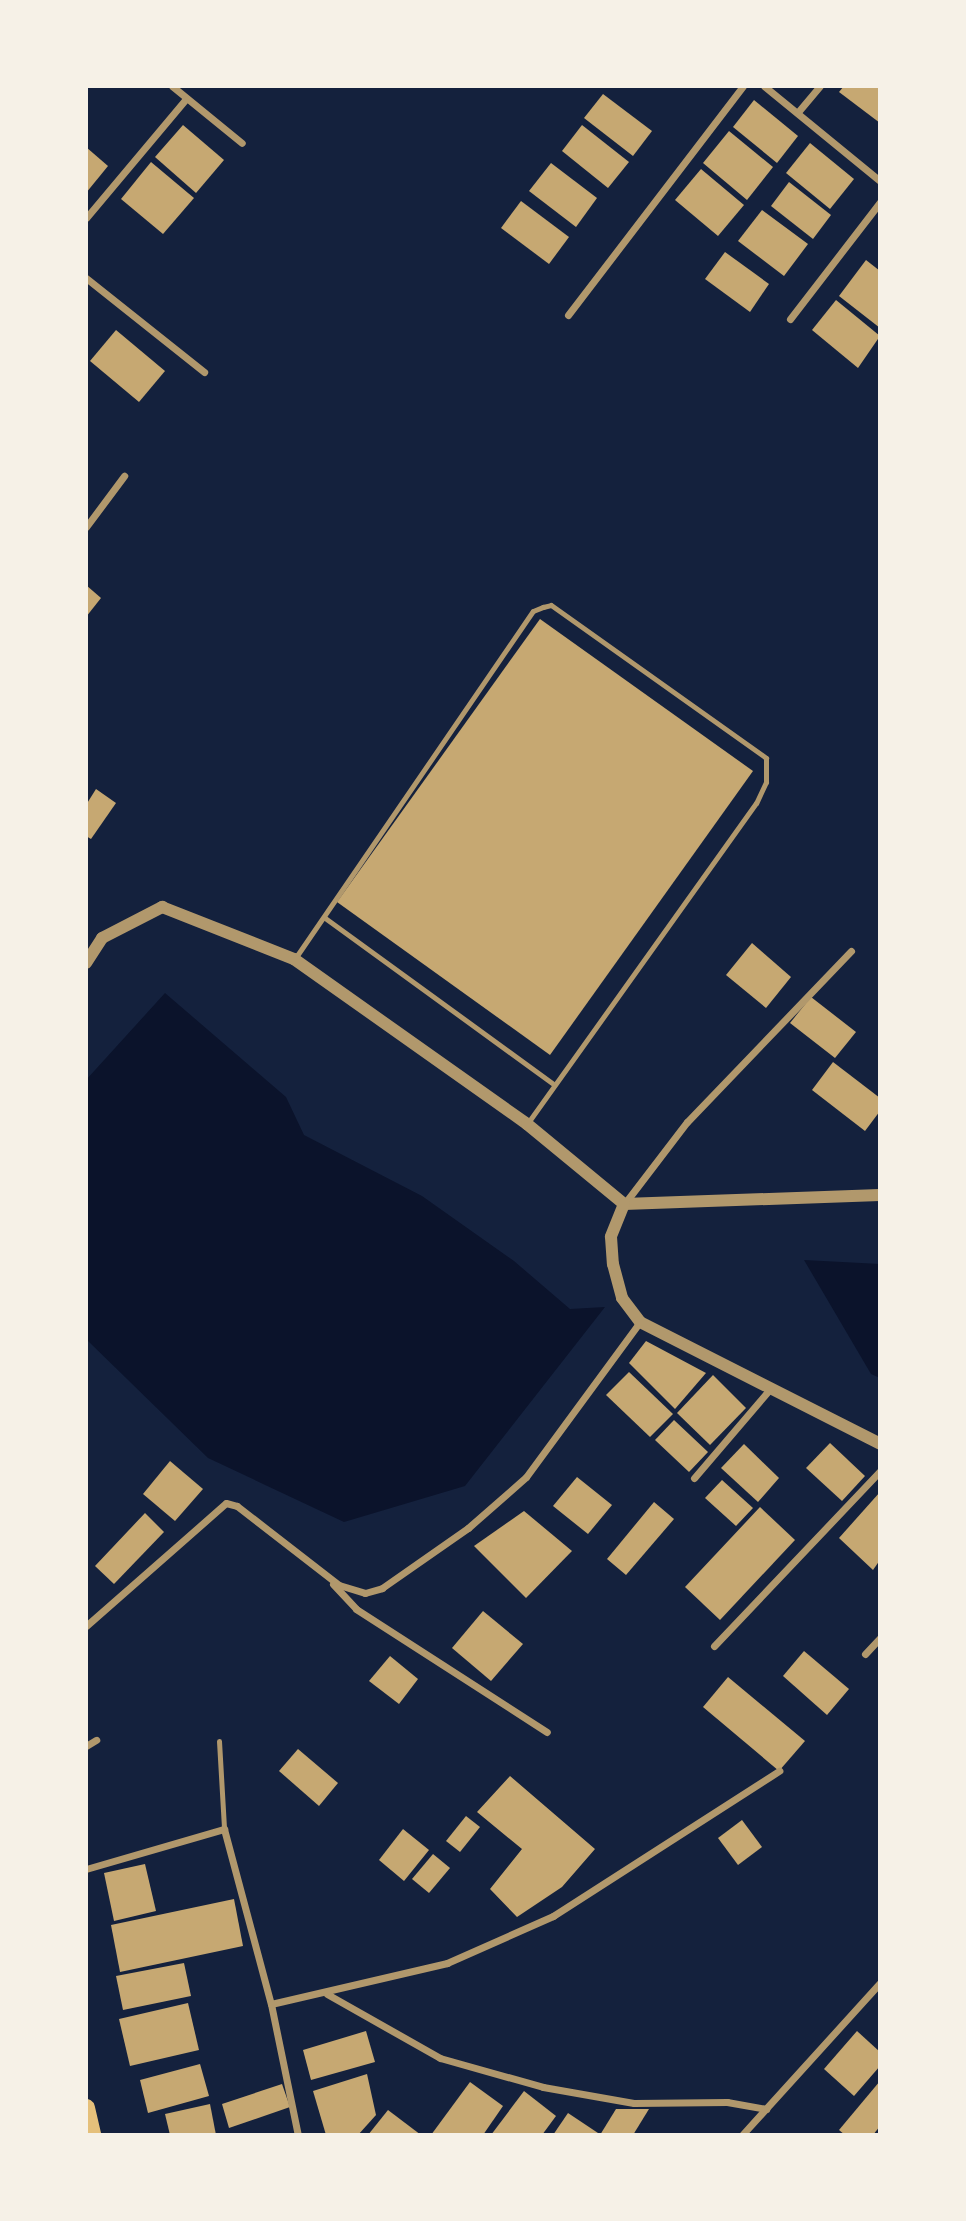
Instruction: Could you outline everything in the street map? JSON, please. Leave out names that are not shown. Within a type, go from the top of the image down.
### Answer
[{"type":"main road","points":[[86,2108],[92,2135]]},
{"type":"street","points":[[172,86],[242,144]]},
{"type":"street","points":[[568,315],[743,86]]},
{"type":"street","points":[[764,86],[880,181]]},
{"type":"street","points":[[798,112],[820,86]]},
{"type":"street","points":[[86,218],[186,99]]},
{"type":"street","points":[[790,319],[880,202]]},
{"type":"street","points":[[86,278],[204,372]]},
{"type":"street","points":[[86,527],[124,476]]},
{"type":"street","points":[[86,963],[102,938],[162,906],[294,959],[527,1124],[624,1205],[880,1195]]},
{"type":"street","points":[[852,951],[687,1122],[624,1205],[611,1237],[613,1264],[622,1298],[640,1322],[880,1444]]},
{"type":"street","points":[[86,1626],[226,1503],[237,1506],[329,1578],[350,1591],[382,1588],[468,1528],[526,1477],[640,1322]]},
{"type":"street","points":[[694,1478],[771,1388]]},
{"type":"street","points":[[713,1646],[880,1471]]},
{"type":"street","points":[[329,1578],[356,1609],[462,1674],[547,1732]]},
{"type":"street","points":[[865,1654],[880,1638]]},
{"type":"street","points":[[86,1746],[96,1740]]},
{"type":"street","points":[[271,2004],[326,1994],[447,1963],[554,1916],[779,1771]]},
{"type":"street","points":[[86,1870],[224,1829],[271,2004],[298,2135]]},
{"type":"street","points":[[743,2135],[880,1983]]},
{"type":"street","points":[[326,1994],[440,2058],[543,2087],[635,2104],[727,2102],[766,2109]]},
{"type":"lane","points":[[294,959],[325,918],[533,611],[551,605],[766,758],[765,782],[756,803],[552,1083],[527,1124]]},
{"type":"lane","points":[[325,918],[552,1083]]},
{"type":"lane","points":[[219,1741],[224,1829]]},
{"type":"water","points":[[165,993],[286,1097],[304,1135],[422,1196],[514,1261],[570,1309],[605,1307],[465,1486],[344,1522],[208,1458],[86,1339],[86,1080]]},
{"type":"water","points":[[804,1260],[880,1264],[880,1378],[871,1374]]},
{"type":"building","points":[[844,86],[880,86],[880,123],[839,92]]},
{"type":"building","points":[[603,94],[652,131],[633,156],[584,118]]},
{"type":"building","points":[[754,100],[798,136],[777,163],[733,127]]},
{"type":"building","points":[[183,125],[224,160],[196,193],[155,157]]},
{"type":"building","points":[[582,125],[629,162],[608,188],[562,151]]},
{"type":"building","points":[[729,131],[773,167],[747,200],[703,163]]},
{"type":"building","points":[[810,143],[854,179],[830,209],[786,173]]},
{"type":"building","points":[[86,147],[108,166],[86,193]]},
{"type":"building","points":[[151,162],[194,198],[163,234],[121,199]]},
{"type":"building","points":[[551,163],[597,198],[576,227],[529,191]]},
{"type":"building","points":[[701,169],[744,205],[718,236],[675,200]]},
{"type":"building","points":[[789,182],[831,215],[813,239],[771,206]]},
{"type":"building","points":[[521,201],[569,237],[549,264],[501,228]]},
{"type":"building","points":[[762,210],[808,244],[784,276],[738,241]]},
{"type":"building","points":[[725,252],[769,284],[750,312],[705,279]]},
{"type":"building","points":[[866,260],[880,271],[880,328],[839,296]]},
{"type":"building","points":[[836,300],[880,336],[858,368],[812,330]]},
{"type":"building","points":[[116,330],[165,371],[139,402],[90,361]]},
{"type":"building","points":[[86,585],[101,598],[86,617]]},
{"type":"building","points":[[540,619],[753,771],[550,1055],[337,902]]},
{"type":"building","points":[[96,789],[116,803],[91,839],[86,836],[86,805]]},
{"type":"building","points":[[752,943],[791,977],[766,1008],[726,975]]},
{"type":"building","points":[[811,997],[856,1032],[835,1058],[790,1023]]},
{"type":"building","points":[[833,1062],[880,1098],[880,1111],[865,1131],[812,1090]]},
{"type":"building","points":[[646,1341],[706,1373],[675,1409],[629,1363]]},
{"type":"building","points":[[629,1372],[673,1414],[650,1437],[606,1395]]},
{"type":"building","points":[[713,1375],[746,1408],[710,1445],[677,1413]]},
{"type":"building","points":[[674,1420],[708,1452],[689,1472],[655,1440]]},
{"type":"building","points":[[830,1443],[865,1476],[842,1501],[806,1468]]},
{"type":"building","points":[[744,1444],[779,1478],[758,1502],[721,1468]]},
{"type":"building","points":[[170,1461],[203,1489],[175,1521],[143,1494]]},
{"type":"building","points":[[577,1477],[612,1505],[588,1534],[553,1506]]},
{"type":"building","points":[[722,1480],[753,1508],[736,1526],[705,1498]]},
{"type":"building","points":[[880,1492],[880,1560],[873,1570],[839,1538]]},
{"type":"building","points":[[654,1502],[674,1519],[626,1575],[607,1559]]},
{"type":"building","points":[[760,1507],[795,1540],[720,1620],[685,1587]]},
{"type":"building","points":[[524,1511],[572,1551],[526,1598],[474,1546]]},
{"type":"building","points":[[145,1513],[164,1532],[114,1584],[95,1566]]},
{"type":"building","points":[[483,1611],[523,1644],[491,1681],[452,1648]]},
{"type":"building","points":[[804,1651],[849,1689],[827,1715],[783,1676]]},
{"type":"building","points":[[390,1656],[418,1679],[399,1704],[369,1681]]},
{"type":"building","points":[[728,1677],[805,1741],[779,1771],[703,1707]]},
{"type":"building","points":[[298,1749],[338,1783],[319,1806],[279,1771]]},
{"type":"building","points":[[510,1776],[595,1849],[562,1887],[517,1917],[490,1889],[522,1849],[477,1812]]},
{"type":"building","points":[[466,1816],[480,1827],[460,1852],[446,1841]]},
{"type":"building","points":[[742,1820],[762,1847],[738,1865],[718,1838]]},
{"type":"building","points":[[403,1829],[429,1850],[404,1881],[379,1860]]},
{"type":"building","points":[[433,1854],[450,1868],[429,1893],[412,1879]]},
{"type":"building","points":[[145,1864],[156,1911],[114,1921],[104,1873]]},
{"type":"building","points":[[234,1899],[243,1946],[120,1972],[111,1925]]},
{"type":"building","points":[[184,1963],[191,1996],[123,2010],[116,1976]]},
{"type":"building","points":[[188,2003],[199,2050],[130,2066],[119,2019]]},
{"type":"building","points":[[366,2031],[375,2062],[311,2080],[303,2050]]},
{"type":"building","points":[[857,2031],[880,2052],[880,2066],[854,2096],[824,2069]]},
{"type":"building","points":[[200,2064],[209,2096],[148,2113],[140,2080]]},
{"type":"building","points":[[367,2074],[376,2115],[358,2135],[326,2135],[313,2091]]},
{"type":"building","points":[[880,2081],[880,2126],[873,2135],[845,2135],[839,2130]]},
{"type":"building","points":[[470,2082],[503,2106],[483,2135],[431,2135]]},
{"type":"building","points":[[282,2084],[290,2107],[229,2128],[222,2104]]},
{"type":"building","points":[[524,2091],[556,2116],[542,2135],[491,2135]]},
{"type":"building","points":[[210,2104],[216,2135],[170,2135],[165,2114]]},
{"type":"building","points":[[616,2109],[649,2109],[633,2135],[600,2135]]},
{"type":"building","points":[[388,2110],[421,2135],[368,2135]]},
{"type":"building","points":[[568,2113],[598,2133],[597,2135],[553,2135]]}]
